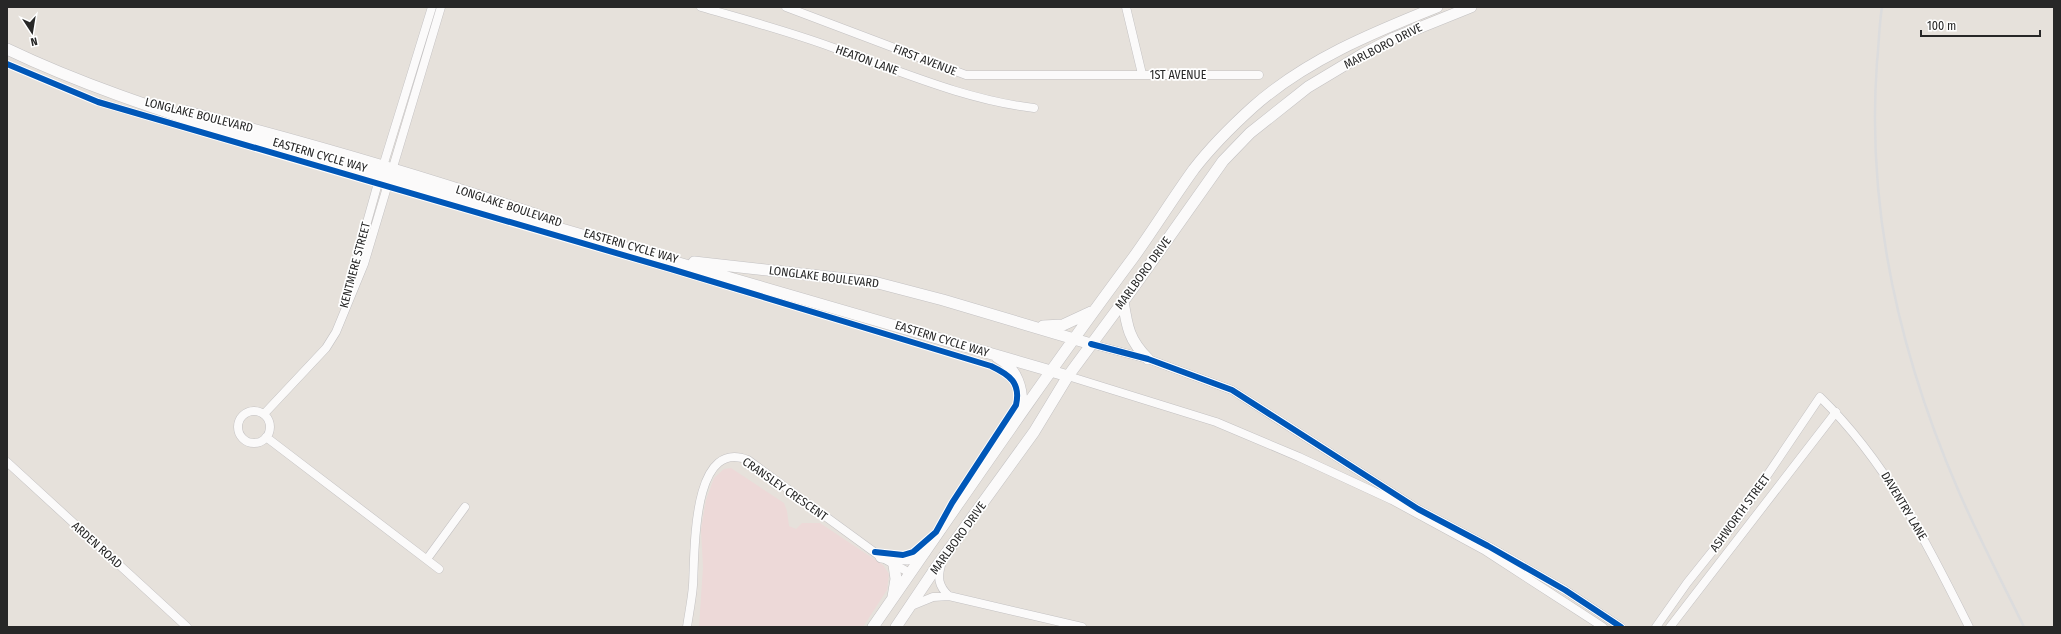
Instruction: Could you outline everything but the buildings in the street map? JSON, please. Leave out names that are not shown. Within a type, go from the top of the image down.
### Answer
[{"type":"main road","name":"MARLBORO DRIVE","points":[[873,627],[1021,413],[1137,253],[1195,168],[1223,136],[1254,106],[1286,82],[1337,51],[1363,37],[1437,7]]},
{"type":"main road","name":"MARLBORO DRIVE","points":[[896,627],[940,562],[1034,432],[1068,376],[1123,302],[1223,161],[1250,133],[1308,88],[1363,54],[1394,38],[1471,7]]},
{"type":"main road","name":"LONGLAKE BOULEVARD","points":[[7,49],[34,62],[112,93],[284,136],[386,173],[467,191],[639,249],[1068,376]]},
{"type":"main road","name":"LONGLAKE BOULEVARD","points":[[700,267],[874,282],[1091,344]]},
{"type":"main road","points":[[1123,302],[1128,331],[1137,348],[1148,359]]},
{"type":"main road","points":[[1032,326],[1063,325],[1095,309]]},
{"type":"main road","points":[[985,351],[1003,360],[1018,379],[1023,400],[1021,413]]},
{"type":"main road","points":[[881,557],[907,559],[926,552]]},
{"type":"main road","points":[[910,574],[920,575],[925,573],[940,562]]},
{"type":"main road","points":[[893,599],[896,579],[894,565]]},
{"type":"street","name":"KENTMERE STREET","points":[[264,414],[326,348],[332,339],[364,264],[386,173],[432,7]]},
{"type":"street","name":"KENTMERE STREET","points":[[386,173],[441,7]]},
{"type":"street","name":"HEATON LANE","points":[[701,7],[802,36],[951,90],[1005,105],[1034,108]]},
{"type":"street","name":"FIRST AVENUE","points":[[786,7],[966,75],[1142,74]]},
{"type":"street","name":"1ST AVENUE","points":[[1126,7],[1142,74],[1259,75]]},
{"type":"street","points":[[1091,344],[1148,359],[1232,390],[1416,511],[1484,550],[1603,627]]},
{"type":"street","points":[[1068,376],[1216,422],[1321,467],[1488,546],[1565,590],[1621,627]]},
{"type":"street","name":"DAVENTRY LANE","points":[[1820,397],[1836,412],[1871,453],[1913,518],[1969,627]]},
{"type":"street","name":"ASHWORTH STREET","points":[[1656,627],[1687,583],[1735,523],[1820,397]]},
{"type":"street","points":[[248,412],[259,412],[264,414],[270,423],[269,433],[266,437],[257,443],[247,442],[239,434],[238,429],[240,418],[248,412]]},
{"type":"street","name":"ASHWORTH STREET","points":[[1670,627],[1836,412]]},
{"type":"street","points":[[266,437],[439,569]]},
{"type":"street","name":"CRANSLEY CRESCENT","points":[[687,627],[693,586],[699,502],[708,480],[716,467],[724,459],[731,456],[748,460],[881,557],[910,574]]},
{"type":"street","name":"ARDEN ROAD","points":[[7,462],[187,627]]},
{"type":"street","points":[[427,559],[466,507]]},
{"type":"street","points":[[940,562],[939,583],[949,596]]},
{"type":"street","points":[[910,606],[933,597],[949,596],[1082,627]]},
{"type":"shaded area","points":[[731,468],[784,503],[787,511],[789,526],[796,529],[802,523],[820,523],[883,565],[889,574],[887,590],[863,627],[699,627],[703,567],[701,530],[706,500],[714,478],[724,469]]},
{"type":"railway","points":[[1882,7],[1877,62],[1875,118],[1877,173],[1883,228],[1892,282],[1904,335],[1938,441],[1959,492],[2024,627]]},
{"type":"cycle path","name":"EASTERN CYCLE WAY","points":[[7,64],[98,102],[671,269],[991,366],[1009,376],[1017,391],[1016,405],[952,503],[936,532],[913,552],[903,555],[875,552]]},
{"type":"cycle path","points":[[1091,344],[1148,359],[1232,390],[1418,509],[1488,546],[1565,590],[1621,627]]}]
